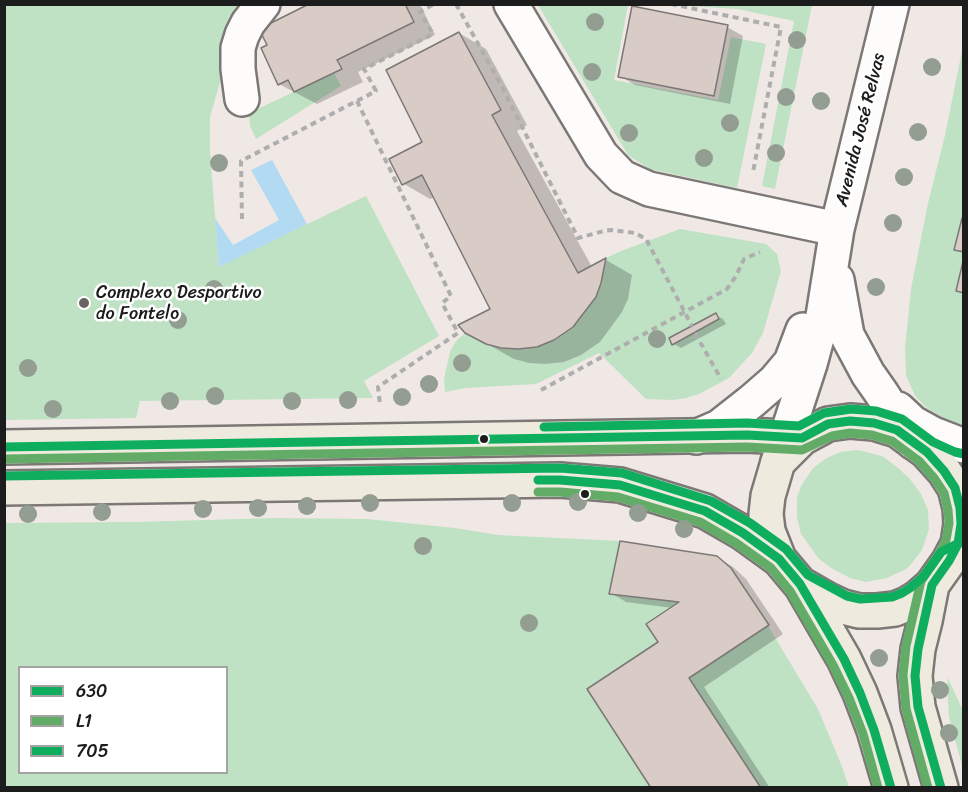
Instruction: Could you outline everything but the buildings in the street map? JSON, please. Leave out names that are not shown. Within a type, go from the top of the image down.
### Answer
[{"type":"main road","points":[[779,559],[768,531],[766,514],[768,496],[789,446],[828,424],[850,421],[874,423],[897,430],[920,447],[951,464],[963,466]]},
{"type":"main road","points":[[4,447],[747,435],[789,446]]},
{"type":"main road","points":[[920,447],[944,471],[955,488],[961,524],[958,544],[925,621],[918,649],[915,676],[918,707],[941,788]]},
{"type":"main road","points":[[4,488],[560,480],[620,485],[705,512],[743,533],[779,559],[800,584],[844,659],[860,693],[874,730],[891,788]]},
{"type":"main road","points":[[800,584],[843,607],[859,611],[894,609],[917,598],[948,566]]},
{"type":"street","points":[[242,99],[237,48],[248,23],[263,4]]},
{"type":"street","points":[[511,4],[601,155],[622,177],[649,189],[782,218],[835,243]]},
{"type":"street","name":"Avenida José Relvas","points":[[789,446],[823,316],[835,243],[892,4]]},
{"type":"street","name":"Avenida José Relvas","points":[[835,243],[847,335],[868,374],[920,447]]},
{"type":"street","name":"Avenida José Relvas","points":[[696,436],[719,427],[740,411],[775,381],[790,362],[835,243]]},
{"type":"street","points":[[882,394],[913,423],[963,446]]},
{"type":"path","points":[[242,219],[241,161],[376,91],[364,69],[433,34],[420,12],[434,4]]},
{"type":"path","points":[[456,4],[501,85],[578,238],[611,230],[635,233],[646,239],[692,326]]},
{"type":"path","points":[[671,4],[781,27],[752,176]]},
{"type":"path","points":[[357,101],[451,296],[442,303],[458,333],[378,387],[381,412]]},
{"type":"path","points":[[541,390],[727,290],[744,259],[776,246],[782,218]]},
{"type":"path","points":[[695,333],[740,411]]},
{"type":"green space","name":"Complexo Desportivo do Fontelo","points":[[4,5],[264,5],[234,33],[210,117],[210,152],[219,266],[366,196],[439,336],[364,381],[373,398],[140,401],[136,418],[5,420]]},
{"type":"green space","points":[[538,5],[628,5],[614,80],[718,100],[731,37],[766,44],[737,188],[650,169],[628,155]]},
{"type":"green space","points":[[675,5],[812,5],[775,189],[762,186],[794,21],[737,9]]},
{"type":"green space","points":[[963,46],[963,425],[953,424],[927,408],[915,396],[906,375],[905,348],[911,289]]},
{"type":"green space","points":[[334,73],[341,86],[256,139],[250,126],[249,113]]},
{"type":"green space","points":[[680,229],[766,244],[777,254],[781,271],[763,333],[752,353],[729,378],[699,394],[686,398],[646,399],[599,353],[536,384],[465,388],[445,392],[444,379],[450,352],[456,341],[465,333],[486,344],[501,348],[537,347],[554,340],[573,327],[596,297],[606,258]]},
{"type":"green space","points":[[858,450],[882,456],[897,467],[921,494],[928,510],[929,529],[922,550],[908,568],[887,578],[866,582],[850,578],[819,559],[801,534],[797,517],[797,498],[801,486],[813,468],[840,452]]},
{"type":"green space","points":[[275,518],[367,519],[498,535],[620,541],[717,556],[731,568],[818,709],[849,787],[5,787],[4,523]]},
{"type":"green space","points":[[948,678],[963,711],[963,769],[949,717]]},
{"type":"water","points":[[272,160],[307,224],[219,267],[215,218],[233,245],[279,220],[251,170]]},
{"type":"transit line","name":"705","points":[[544,427],[747,423],[799,426],[824,413],[851,409],[876,411],[902,419],[933,442],[964,454]]},
{"type":"transit line","name":"630","points":[[4,447],[747,435],[802,438],[828,424],[850,421],[874,423],[897,430],[927,452],[944,471],[955,488],[960,508],[961,524],[958,544],[932,585],[918,649],[915,676],[918,707],[941,788]]},
{"type":"transit line","name":"L1","points":[[4,459],[747,447],[802,450],[832,436],[850,433],[872,435],[892,441],[919,461],[934,478],[944,493],[948,510],[949,523],[946,540],[939,555],[921,581],[906,646],[903,675],[906,709],[928,788]]},
{"type":"transit line","name":"705","points":[[4,476],[560,468],[622,473],[711,501],[750,523],[786,549],[808,575],[847,596],[860,599],[892,597],[902,593],[923,577],[941,552],[959,543]]},
{"type":"transit line","name":"630","points":[[538,480],[620,485],[705,511],[743,533],[779,559],[800,584],[844,659],[874,730],[891,788]]},
{"type":"transit line","name":"L1","points":[[538,492],[618,497],[700,522],[736,543],[771,568],[790,591],[833,665],[863,734],[878,788]]},
{"type":"place","name":"Complexo Desportivo do Fontelo","points":[[84,303]]}]
